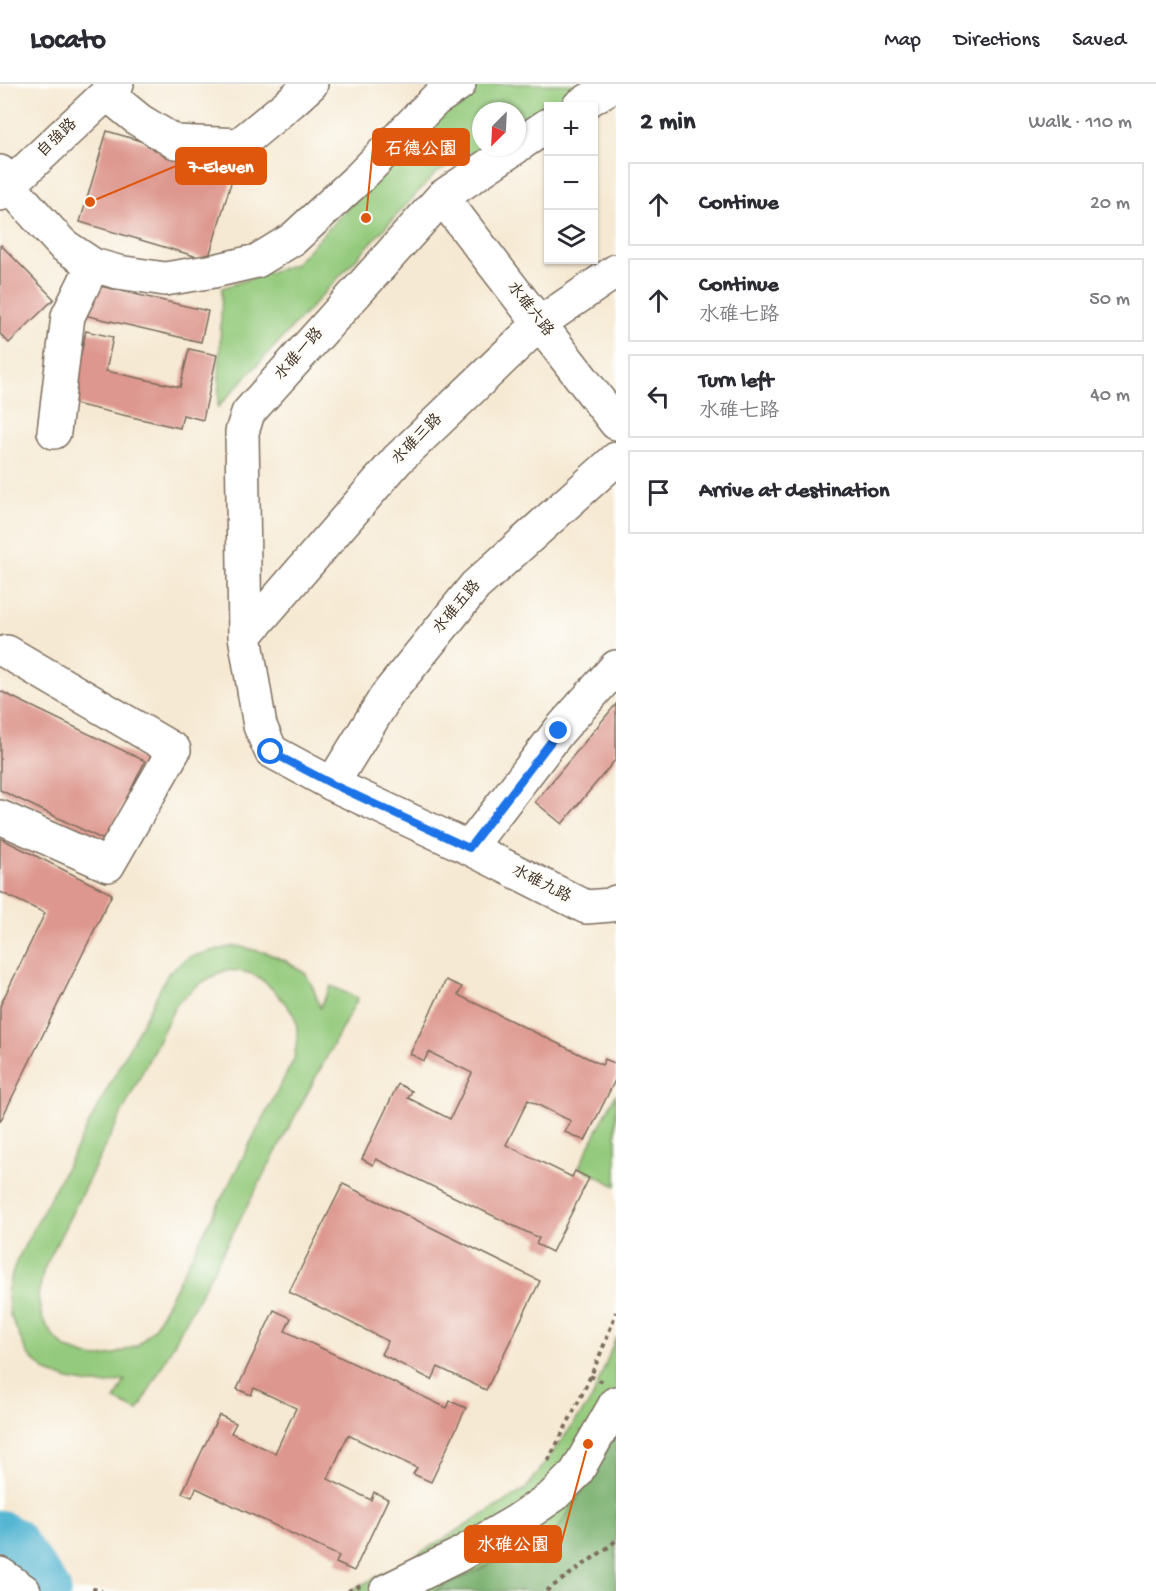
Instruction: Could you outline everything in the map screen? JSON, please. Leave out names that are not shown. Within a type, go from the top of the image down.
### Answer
[{"type":"street","points":[[112,88],[139,120],[175,142],[239,145],[311,84]]},
{"type":"street","points":[[3,184],[63,245],[93,265],[118,272],[165,279],[214,271],[257,261],[293,239],[360,177],[435,100],[459,84]]},
{"type":"street","points":[[586,102],[615,84]]},
{"type":"street","name":"自強路","points":[[3,184],[112,88]]},
{"type":"street","name":"水碓一路","points":[[526,140],[544,128]]},
{"type":"street","name":"水碓一路","points":[[332,784],[271,752],[260,726],[245,636],[242,432],[248,413],[442,197],[503,156]]},
{"type":"street","name":"水碓六路","points":[[442,197],[616,423]]},
{"type":"street","points":[[54,432],[68,316],[93,265]]},
{"type":"street","name":"水碓三路","points":[[245,636],[397,460],[540,323],[616,271]]},
{"type":"street","name":"水碓五路","points":[[332,784],[387,694],[475,586],[616,459]]},
{"type":"street","points":[[0,817],[108,866],[174,750],[7,652]]},
{"type":"street","points":[[469,848],[559,731],[616,667]]},
{"type":"street","name":"水碓九路","points":[[332,784],[469,848],[585,907],[611,905],[616,902]]},
{"type":"street","points":[[378,1586],[457,1556],[515,1522],[553,1496],[576,1473],[616,1403]]},
{"type":"street","points":[[0,1574],[24,1591]]},
{"type":"path","points":[[547,1462],[577,1406],[608,1337],[616,1312]]},
{"type":"path","points":[[546,1591],[616,1540]]},
{"type":"path","points":[[348,1591],[378,1586]]},
{"type":"path","points":[[94,1591],[94,1588],[102,1591]]},
{"type":"green space","points":[[480,84],[594,84],[588,92],[568,102],[544,102],[544,115],[526,125],[526,102],[472,102],[472,154],[436,173],[218,407],[222,288],[295,264],[434,117]]},
{"type":"green space","points":[[237,946],[267,953],[286,961],[306,974],[320,1008],[331,986],[358,998],[138,1411],[115,1400],[125,1380],[108,1384],[90,1384],[69,1380],[47,1372],[28,1355],[10,1315],[7,1291],[16,1262],[169,972],[189,957]],"holes":[[[226,970],[248,973],[259,978],[291,1011],[296,1021],[297,1032],[294,1059],[154,1328],[138,1345],[113,1355],[95,1358],[67,1349],[53,1336],[42,1318],[38,1296],[44,1269],[176,1005],[199,984]]]},
{"type":"green space","points":[[616,1093],[616,1186],[579,1167]]},
{"type":"green space","points":[[616,1337],[616,1591],[350,1591],[407,1561],[526,1489],[592,1399]]},
{"type":"green space","points":[[616,1433],[616,1591],[434,1591],[555,1533],[594,1474]]},
{"type":"building","points":[[107,131],[235,169],[208,260],[80,222]]},
{"type":"building","points":[[1,245],[54,299],[9,343],[0,334]]},
{"type":"building","points":[[91,284],[208,311],[201,342],[84,315]]},
{"type":"building","points":[[86,331],[113,337],[106,371],[180,387],[189,349],[217,355],[203,420],[183,415],[180,428],[70,403]]},
{"type":"building","points":[[0,691],[145,761],[106,841],[0,790]]},
{"type":"building","points":[[616,704],[616,759],[562,824],[535,802]]},
{"type":"building","points":[[0,838],[112,894],[0,1122],[0,1006],[45,913],[0,892]]},
{"type":"building","points":[[446,980],[462,987],[458,995],[602,1065],[605,1059],[616,1064],[616,1078],[585,1141],[565,1132],[571,1121],[528,1100],[506,1145],[572,1177],[575,1171],[589,1178],[552,1252],[536,1244],[539,1238],[376,1159],[373,1165],[362,1159],[398,1084],[412,1091],[408,1098],[450,1119],[472,1073],[429,1052],[424,1061],[410,1054]]},
{"type":"building","points":[[343,1184],[540,1281],[486,1390],[438,1367],[432,1380],[381,1354],[388,1341],[289,1292]]},
{"type":"building","points":[[274,1310],[291,1318],[285,1331],[447,1408],[450,1401],[466,1408],[431,1482],[413,1474],[417,1468],[348,1435],[328,1479],[371,1500],[374,1492],[388,1499],[354,1571],[336,1563],[339,1556],[196,1488],[192,1497],[182,1493],[219,1415],[236,1423],[231,1433],[275,1453],[296,1408],[254,1388],[251,1395],[237,1389]]},
{"type":"waterway","points":[[0,1530],[15,1538],[51,1590]]},
{"type":"place","name":"7-Eleven","points":[[90,202]]},
{"type":"place","name":"石德公園","points":[[366,218]]},
{"type":"place","name":"水碓公園","points":[[588,1444]]},
{"type":"route","points":[[271,752],[332,784],[469,848],[559,731]]}]
